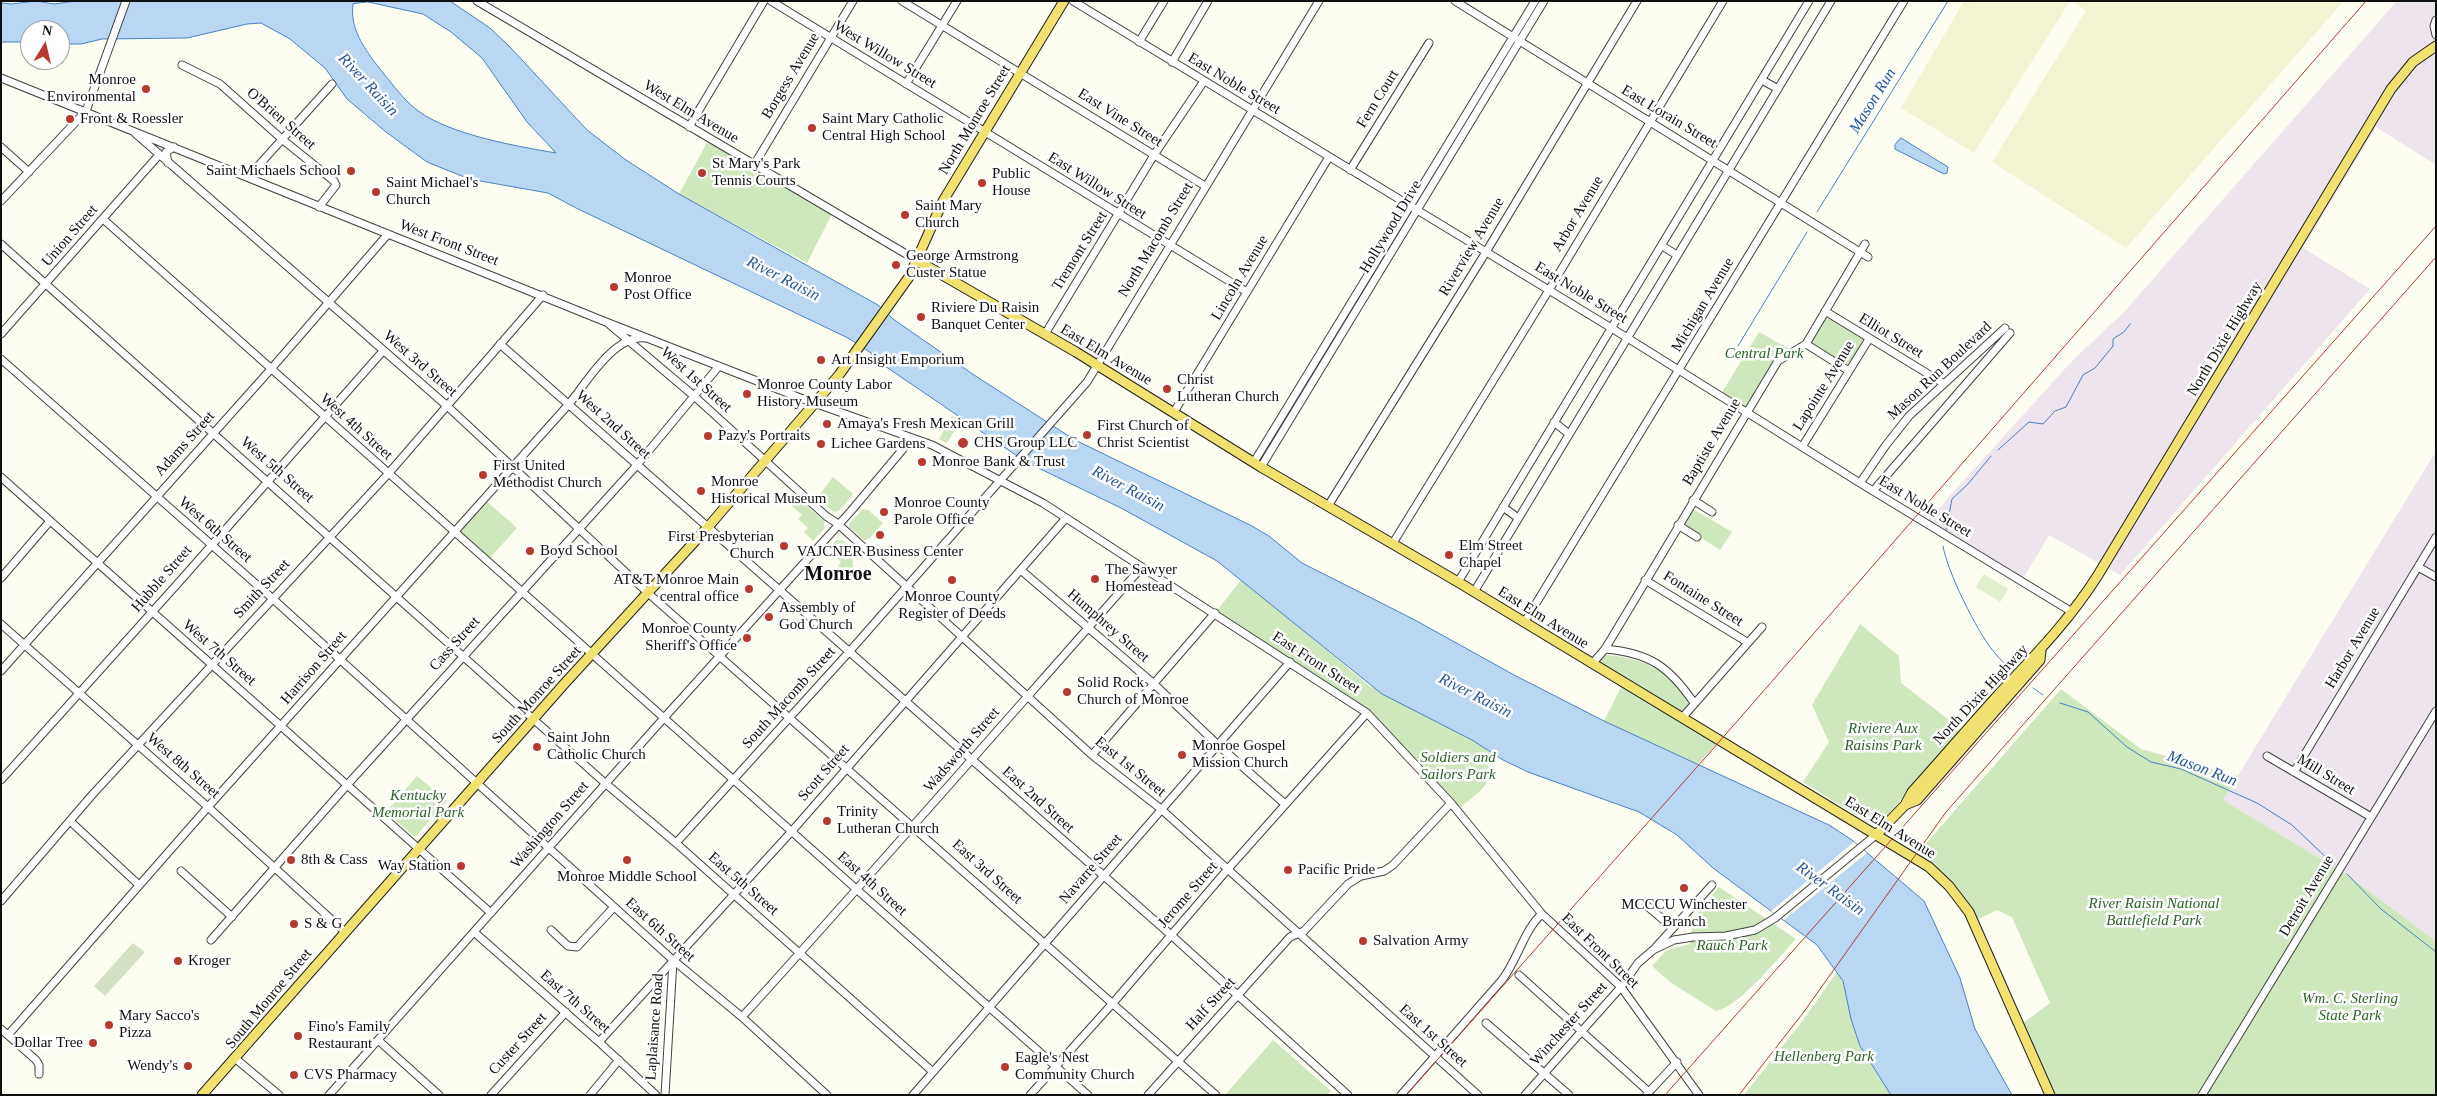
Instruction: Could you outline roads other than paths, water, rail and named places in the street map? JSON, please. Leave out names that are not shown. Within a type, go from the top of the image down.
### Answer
[{"type":"main road","name":"North Monroe Street","points":[[887,309],[918,260],[942,202],[1064,1]]},
{"type":"main road","name":"North Dixie Highway","points":[[1877,834],[1905,805],[1912,792],[1998,695],[2041,651],[2072,612],[2098,575],[2391,89],[2412,62],[2436,46]]},
{"type":"main road","name":"East Elm Avenue","points":[[918,260],[1097,365],[1258,465],[1393,543],[1929,867],[1954,891],[1969,912],[2050,1095]]},
{"type":"main road","name":"South Monroe Street","points":[[202,1095],[236,1059],[282,1002],[344,931],[708,527],[815,403],[858,350],[887,309]]},
{"type":"street","points":[[2,200],[86,111],[126,1]]},
{"type":"street","name":"West Elm Avenue","points":[[476,1],[918,260]]},
{"type":"street","points":[[689,127],[764,1]]},
{"type":"street","name":"West Willow Street","points":[[771,1],[984,132]]},
{"type":"street","name":"Borgess Avenue","points":[[754,165],[853,1]]},
{"type":"street","name":"East Vine Street","points":[[902,1],[1205,186]]},
{"type":"street","points":[[906,84],[957,1]]},
{"type":"street","name":"East Noble Street","points":[[1072,1],[1328,158],[1628,338],[1860,484],[2072,612]]},
{"type":"street","points":[[1139,42],[1164,1]]},
{"type":"street","points":[[1172,62],[1208,1]]},
{"type":"street","name":"North Macomb Street","points":[[999,480],[1087,382],[1319,1]]},
{"type":"street","name":"East Lorain Street","points":[[1455,1],[1868,257]]},
{"type":"street","name":"Hollywood Drive","points":[[1258,465],[1417,211],[1516,39],[1535,1]]},
{"type":"street","name":"Hollywood Drive","points":[[1258,465],[1410,207],[1516,39],[1544,1]]},
{"type":"street","name":"Riverview Avenue","points":[[1328,506],[1486,252],[1637,1]]},
{"type":"street","name":"Arbor Avenue","points":[[1393,543],[1549,290],[1722,1]]},
{"type":"street","points":[[1458,582],[1554,422],[1613,329],[1809,1]]},
{"type":"street","points":[[1474,592],[1831,1]]},
{"type":"street","name":"Michigan Avenue","points":[[1524,623],[1904,1]]},
{"type":"street","points":[[2436,20],[2434,26],[2436,34]]},
{"type":"street","name":"Fern Court","points":[[1350,170],[1429,43]]},
{"type":"street","name":"O'Brien Street","points":[[182,65],[220,84],[336,185],[319,207]]},
{"type":"street","name":"West Front Street","points":[[1,78],[249,176],[319,207],[543,295],[606,322],[803,399]]},
{"type":"street","points":[[1762,80],[1778,89]]},
{"type":"street","name":"Tremont Street","points":[[1045,334],[1154,155],[1204,81]]},
{"type":"street","points":[[249,176],[332,84]]},
{"type":"street","name":"West 3rd Street","points":[[132,131],[158,156],[446,405],[648,592]]},
{"type":"street","name":"East Willow Street","points":[[984,132],[1247,292]]},
{"type":"street","points":[[1,147],[29,172]]},
{"type":"street","points":[[168,163],[166,152],[174,147]]},
{"type":"street","name":"Union Street","points":[[1,334],[158,156]]},
{"type":"street","name":"Lincoln Avenue","points":[[1174,412],[1328,158]]},
{"type":"street","name":"West 4th Street","points":[[103,219],[592,654]]},
{"type":"street","name":"Adams Street","points":[[1,671],[271,369],[388,234]]},
{"type":"street","name":"West 5th Street","points":[[1,244],[331,536],[533,719]]},
{"type":"street","name":"Baptiste Avenue","points":[[1592,664],[1605,649],[1778,361],[1806,344],[1865,244]]},
{"type":"street","points":[[1662,246],[1677,255]]},
{"type":"street","name":"Smith Street","points":[[1,901],[70,821],[272,598],[388,474],[543,295]]},
{"type":"street","name":"Elliot Street","points":[[1826,311],[1943,383]]},
{"type":"street","name":"West 1st Street","points":[[606,322],[694,396],[764,462]]},
{"type":"street","name":"Mason Run Boulevard","points":[[1873,491],[2008,331]]},
{"type":"street","points":[[628,339],[650,338]]},
{"type":"street","name":"Mason Run Boulevard","points":[[1860,484],[1900,427],[1943,383],[2001,338]]},
{"type":"street","name":"Harrison Street","points":[[8,1035],[208,806],[569,404],[612,352],[628,339]]},
{"type":"street","name":"Lapointe Avenue","points":[[1802,447],[1869,339]]},
{"type":"street","name":"West 2nd Street","points":[[500,344],[708,527]]},
{"type":"street","points":[[1806,344],[1849,370]]},
{"type":"street","name":"Hubble Street","points":[[1,780],[383,351]]},
{"type":"street","name":"West 6th Street","points":[[1,359],[272,598],[476,784]]},
{"type":"street","name":"Cass Street","points":[[211,940],[521,591],[637,465],[719,366]]},
{"type":"street","name":"East Front Street","points":[[803,399],[932,445],[999,480],[1066,518],[1367,713],[1451,803],[1542,914],[1622,987],[1699,1095]]},
{"type":"street","points":[[1554,422],[1569,434]]},
{"type":"street","name":"Washington Street","points":[[329,1095],[605,783],[838,524],[903,449],[907,436]]},
{"type":"street","name":"East 1st Street","points":[[764,462],[838,524],[1092,755],[1161,810],[1478,1095]]},
{"type":"street","name":"West 7th Street","points":[[1,477],[418,848]]},
{"type":"street","name":"South Macomb Street","points":[[676,842],[849,652],[999,480]]},
{"type":"street","points":[[1693,500],[1712,512]]},
{"type":"street","points":[[1503,507],[1518,518]]},
{"type":"street","name":"Scott Street","points":[[600,1042],[792,831],[1066,518]]},
{"type":"street","points":[[1,578],[50,522]]},
{"type":"street","points":[[1678,525],[1697,537]]},
{"type":"street","name":"East 2nd Street","points":[[708,527],[1238,994],[1348,1095]]},
{"type":"street","name":"Harbor Avenue","points":[[2294,772],[2436,538]]},
{"type":"street","name":"Wadsworth Street","points":[[742,1017],[856,888],[915,826],[1142,567]]},
{"type":"street","points":[[2418,567],[2436,577]]},
{"type":"street","name":"Humphrey Street","points":[[1022,570],[1154,684],[1218,745],[1285,804]]},
{"type":"street","name":"Fontaine Street","points":[[1645,580],[1747,642]]},
{"type":"street","name":"East 3rd Street","points":[[648,592],[915,826],[1216,1095]]},
{"type":"street","points":[[1092,755],[1215,613]]},
{"type":"street","name":"West 8th Street","points":[[1,624],[208,806],[344,931]]},
{"type":"street","points":[[1682,718],[1762,627]]},
{"type":"street","points":[[1605,649],[1638,654],[1653,660],[1674,676],[1694,703]]},
{"type":"street","name":"East 4th Street","points":[[592,654],[856,888],[989,1009],[1057,1065],[1088,1095]]},
{"type":"street","name":"Navarre Street","points":[[913,1095],[1290,662]]},
{"type":"street","name":"Detroit Avenue","points":[[2202,1095],[2436,712]]},
{"type":"street","name":"Jerome Street","points":[[1030,1095],[1113,1004],[1227,870],[1367,713]]},
{"type":"street","name":"East 5th Street","points":[[533,719],[605,783],[676,842],[933,1072]]},
{"type":"street","name":"Mill Street","points":[[2268,756],[2371,818]]},
{"type":"street","name":"East 6th Street","points":[[476,784],[673,960],[742,1017],[827,1095]]},
{"type":"street","name":"Half Street","points":[[1148,1095],[1290,937],[1304,931],[1348,884],[1361,876],[1384,871],[1393,865],[1451,803]]},
{"type":"street","points":[[70,821],[139,885]]},
{"type":"street","name":"Winchester Street","points":[[1653,950],[1674,940],[1693,937],[1726,936],[1755,930],[1775,918],[1877,834]]},
{"type":"street","points":[[418,848],[491,912]]},
{"type":"street","points":[[181,871],[232,917]]},
{"type":"street","name":"Winchester Street","points":[[1525,1095],[1622,987],[1638,963],[1653,950],[1712,885]]},
{"type":"street","points":[[1646,905],[1673,928]]},
{"type":"street","points":[[551,930],[568,946],[577,947],[614,907]]},
{"type":"street","points":[[1400,1095],[1505,976],[1542,914]]},
{"type":"street","name":"East 7th Street","points":[[474,932],[600,1042],[656,1095]]},
{"type":"street","name":"Laplaisance Road","points":[[664,1095],[673,960]]},
{"type":"street","points":[[1519,975],[1582,1030],[1648,1094],[1677,1062]]},
{"type":"street","name":"Custer Street","points":[[492,1095],[566,1012]]},
{"type":"street","points":[[1486,1023],[1543,1074],[1570,1095]]},
{"type":"street","points":[[1,1028],[36,1060],[39,1065],[39,1074]]},
{"type":"street","points":[[378,1040],[440,1095]]},
{"type":"street","points":[[236,1059],[279,1095]]},
{"type":"street","points":[[590,1095],[619,1060]]},
{"type":"water","name":"River Raisin","points":[[36,1],[54,4],[76,1],[450,1],[490,28],[587,130],[626,160],[679,194],[878,305],[893,319],[971,373],[1075,440],[1250,525],[1269,536],[1302,563],[1413,619],[1516,676],[1604,721],[1829,825],[1852,840],[1924,901],[1960,978],[1975,1029],[2012,1095],[1891,1095],[1860,1046],[1851,1019],[1843,981],[1817,945],[1713,868],[1677,835],[1639,812],[1528,772],[1503,760],[1472,740],[1382,694],[1217,561],[1121,508],[1026,462],[873,358],[871,353],[848,338],[548,193],[469,179],[427,162],[386,132],[347,99],[325,68],[290,39],[261,23],[247,24],[187,38],[102,39],[81,44],[70,44],[70,20],[20,20],[20,42],[1,42],[1,3],[11,4]],"holes":[[[368,2],[423,14],[451,32],[482,58],[527,122],[556,153],[481,137],[442,124],[425,116],[407,101],[373,60],[355,27],[353,4]]]},
{"type":"water","points":[[1901,138],[1948,167],[1947,173],[1944,174],[1895,149],[1895,145]]},
{"type":"waterway","name":"Mason Run","points":[[1817,212],[1948,1]]},
{"type":"waterway","name":"Mason Run","points":[[1738,346],[1807,232]]},
{"type":"waterway","points":[[1998,450],[2029,422],[2043,424],[2055,411],[2066,407],[2083,375],[2095,368],[2113,346],[2113,339],[2124,332],[2130,324]]},
{"type":"waterway","points":[[1946,530],[1952,499],[1968,484],[1991,456]]},
{"type":"waterway","name":"Mason Run","points":[[1943,546],[1956,585],[1979,631],[1996,655],[2014,671]]},
{"type":"waterway","name":"Mason Run","points":[[2033,688],[2043,695]]},
{"type":"waterway","name":"Mason Run","points":[[2060,703],[2088,712],[2127,747],[2151,762],[2181,769],[2257,803],[2292,825],[2332,863]]},
{"type":"waterway","name":"Mason Run","points":[[2347,874],[2381,909],[2436,952]]},
{"type":"railway","points":[[1406,1095],[1705,758],[2366,1]]},
{"type":"railway","points":[[1665,1095],[2436,226]]},
{"type":"railway","points":[[1739,1095],[1803,1013],[1946,812],[2436,257]]},
{"type":"place","name":"Monroe Environmental","points":[[146,89]]},
{"type":"place","name":"Front & Roessler","points":[[70,119]]},
{"type":"place","name":"Saint Mary Catholic Central High School","points":[[812,128]]},
{"type":"place","name":"Saint Michaels School","points":[[351,171]]},
{"type":"place","name":"St Mary's Park Tennis Courts","points":[[702,173]]},
{"type":"place","name":"Public House","points":[[982,183]]},
{"type":"place","name":"Saint Michael's Church","points":[[376,192]]},
{"type":"place","name":"Saint Mary Church","points":[[905,215]]},
{"type":"place","name":"George Armstrong Custer Statue","points":[[896,265]]},
{"type":"place","name":"Monroe Post Office","points":[[614,287]]},
{"type":"place","name":"Riviere Du Raisin Banquet Center","points":[[921,317]]},
{"type":"place","name":"Art Insight Emporium","points":[[821,360]]},
{"type":"place","name":"Christ Lutheran Church","points":[[1167,389]]},
{"type":"place","name":"Monroe County Labor History Museum","points":[[747,394]]},
{"type":"place","name":"Amaya's Fresh Mexican Grill","points":[[827,424]]},
{"type":"place","name":"First Church of Christ Scientist","points":[[1087,435]]},
{"type":"place","name":"Pazy's Portraits","points":[[708,436]]},
{"type":"place","name":"CHS Group LLC","points":[[963,443]]},
{"type":"place","name":"Lichee Gardens","points":[[821,444]]},
{"type":"place","name":"Monroe Bank & Trust","points":[[922,462]]},
{"type":"place","name":"First United Methodist Church","points":[[483,475]]},
{"type":"place","name":"Monroe Historical Museum","points":[[701,491]]},
{"type":"place","name":"Monroe County Parole Office","points":[[884,512]]},
{"type":"place","name":"VAJCNER Business Center","points":[[880,535]]},
{"type":"place","name":"First Presbyterian Church","points":[[784,546]]},
{"type":"place","name":"Boyd School","points":[[530,551]]},
{"type":"place","name":"Elm Street Chapel","points":[[1449,555]]},
{"type":"place","name":"The Sawyer Homestead","points":[[1095,579]]},
{"type":"place","name":"Monroe County Register of Deeds","points":[[952,580]]},
{"type":"place","name":"AT&T Monroe Main central office","points":[[749,589]]},
{"type":"place","name":"Assembly of God Church","points":[[769,617]]},
{"type":"place","name":"Monroe County Sheriff's Office","points":[[747,638]]},
{"type":"place","name":"Solid Rock Church of Monroe","points":[[1067,692]]},
{"type":"place","name":"Saint John Catholic Church","points":[[537,747]]},
{"type":"place","name":"Monroe Gospel Mission Church","points":[[1182,755]]},
{"type":"place","name":"Trinity Lutheran Church","points":[[827,821]]},
{"type":"place","name":"8th & Cass","points":[[291,860]]},
{"type":"place","name":"Monroe Middle School","points":[[627,860]]},
{"type":"place","name":"Way Station","points":[[461,866]]},
{"type":"place","name":"Pacific Pride","points":[[1288,870]]},
{"type":"place","name":"MCCCU Winchester Branch","points":[[1684,888]]},
{"type":"place","name":"S & G","points":[[294,924]]},
{"type":"place","name":"Salvation Army","points":[[1363,941]]},
{"type":"place","name":"Kroger","points":[[178,961]]},
{"type":"place","name":"Mary Sacco's Pizza","points":[[109,1025]]},
{"type":"place","name":"Fino's Family Restaurant","points":[[298,1036]]},
{"type":"place","name":"Dollar Tree","points":[[93,1043]]},
{"type":"place","name":"Wendy's","points":[[188,1066]]},
{"type":"place","name":"Eagle's Nest Community Church","points":[[1005,1067]]},
{"type":"place","name":"CVS Pharmacy","points":[[294,1075]]},
{"type":"district","name":"Monroe","points":[[838,575]]},
{"type":"park label","name":"Central Park","points":[[1764,354]]},
{"type":"park label","name":"Riviere Aux Raisins Park","points":[[1883,738]]},
{"type":"park label","name":"Soldiers and Sailors Park","points":[[1458,766]]},
{"type":"park label","name":"Kentucky Memorial Park","points":[[418,804]]},
{"type":"park label","name":"River Raisin National Battlefield Park","points":[[2154,912]]},
{"type":"park label","name":"Rauch Park","points":[[1732,946]]},
{"type":"park label","name":"Wm. C. Sterling State Park","points":[[2350,1008]]},
{"type":"park label","name":"Hellenberg Park","points":[[1824,1057]]}]
